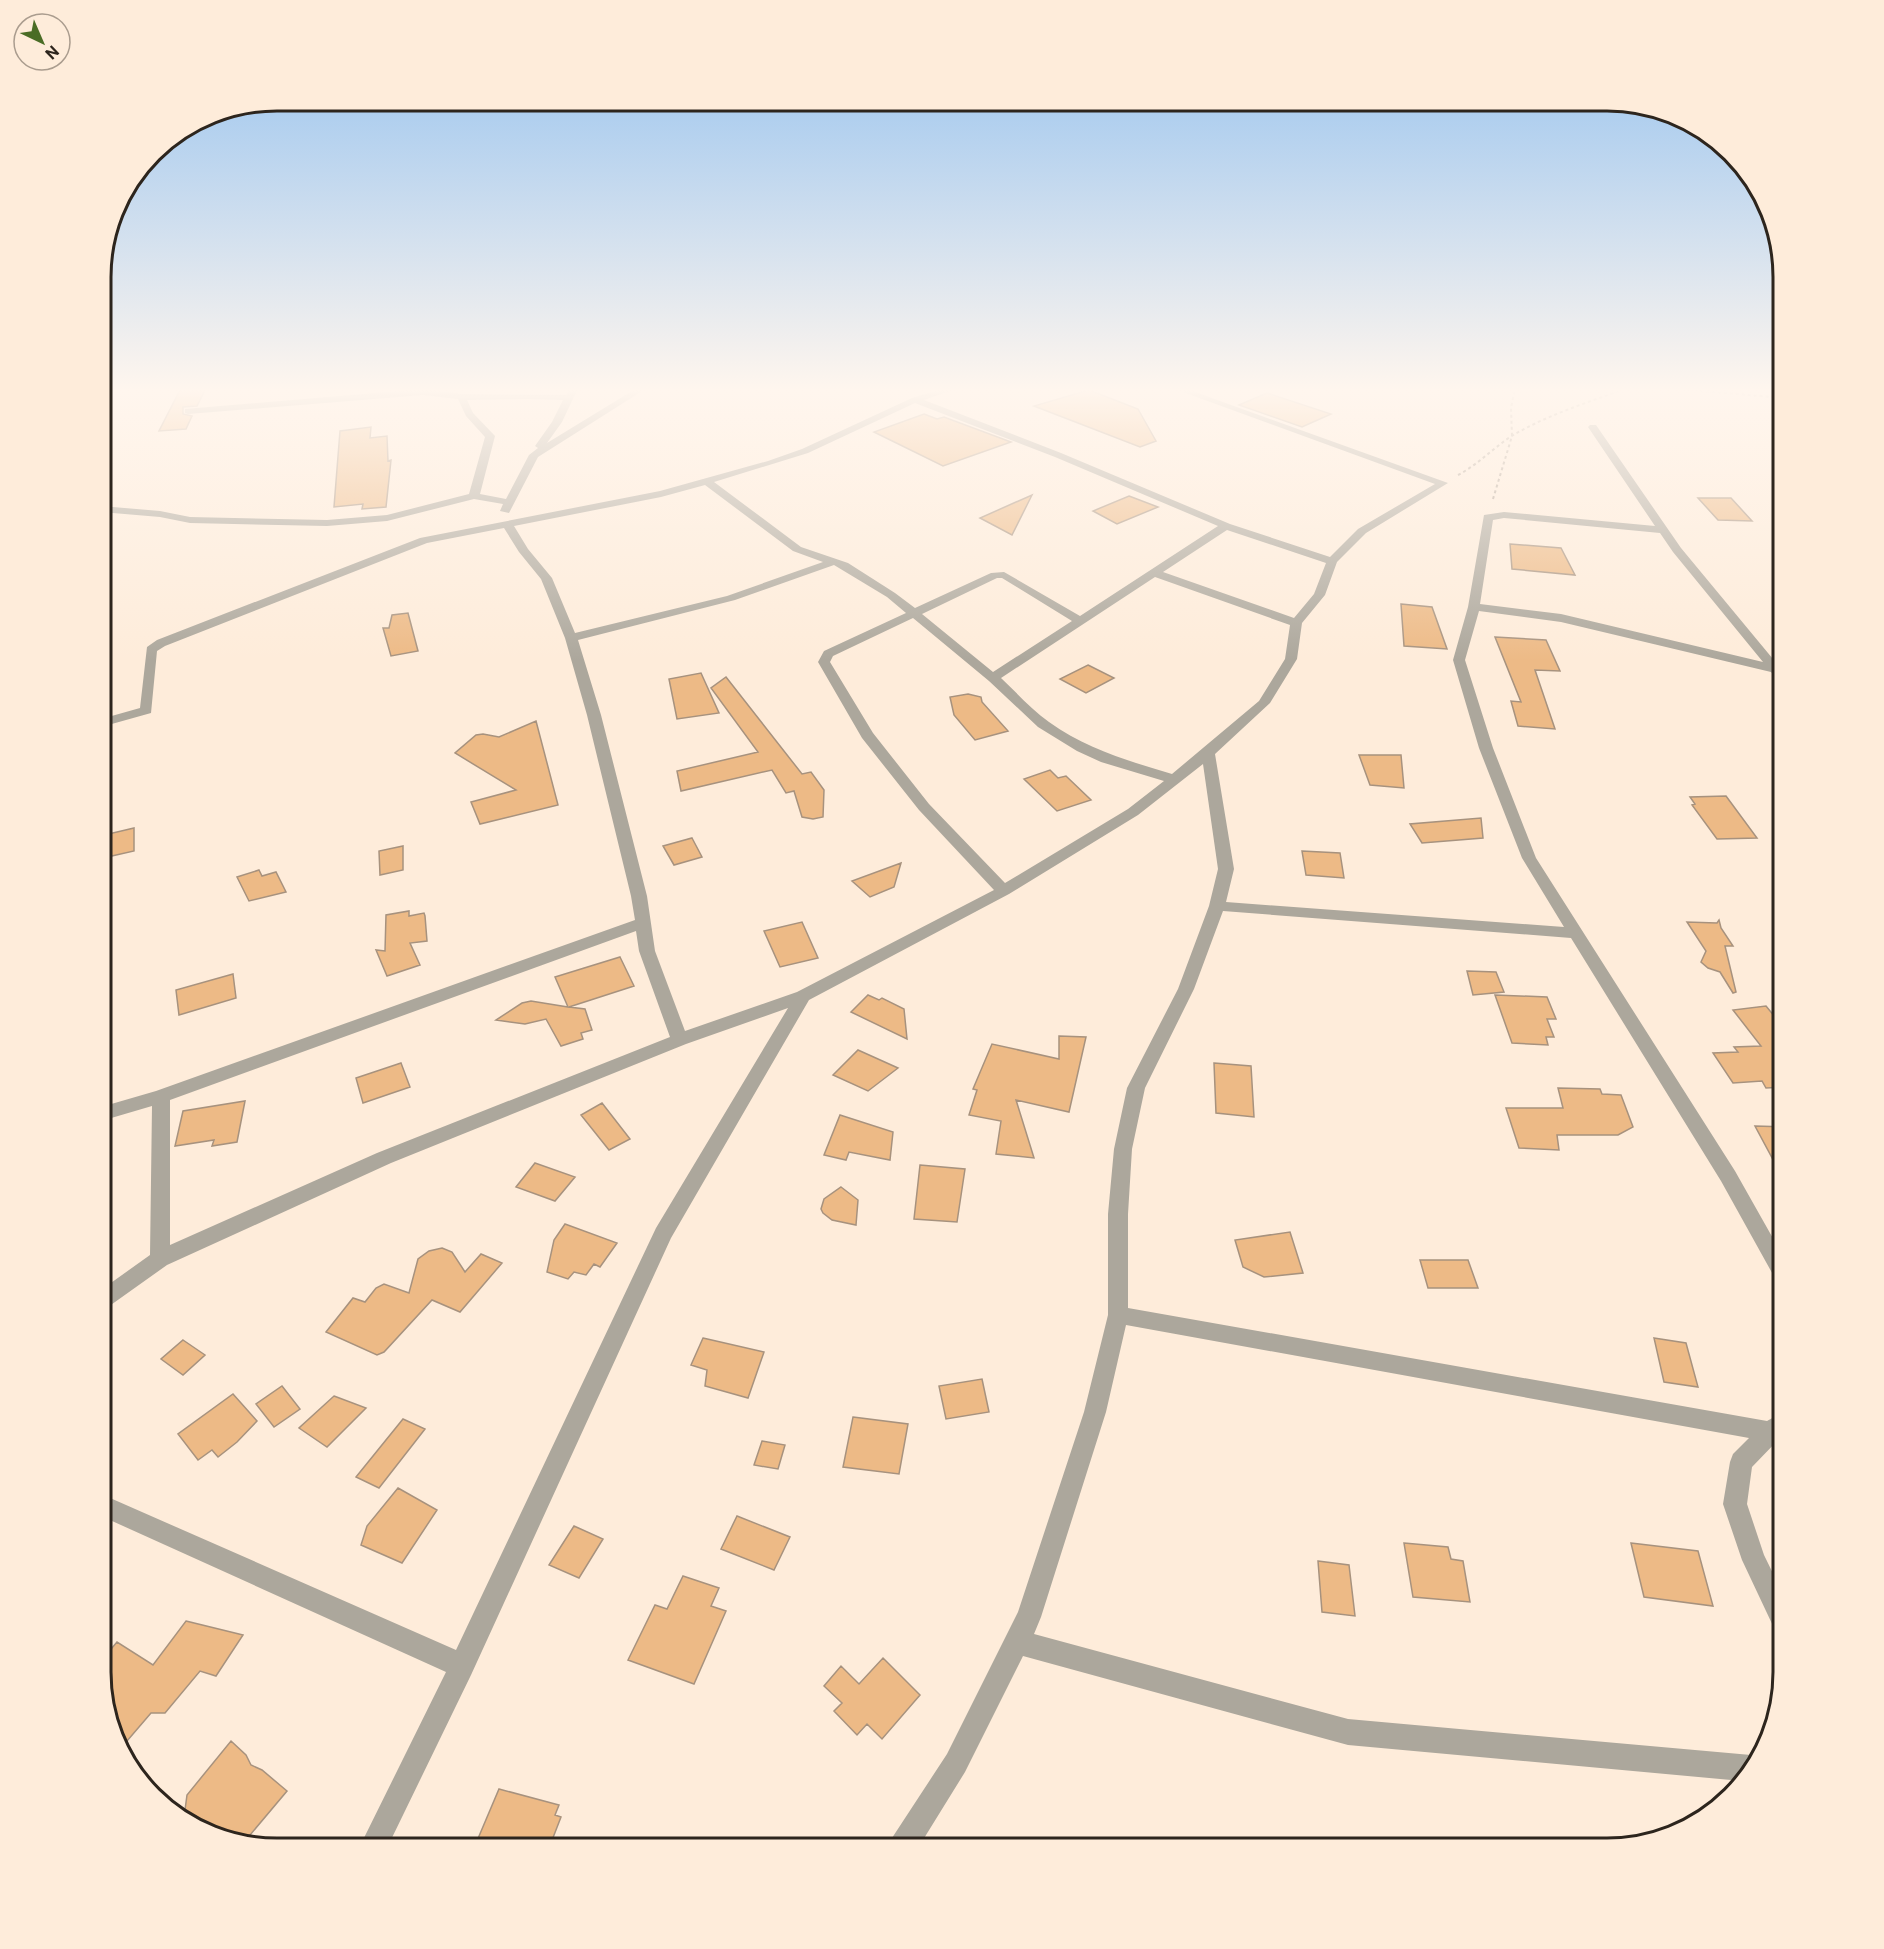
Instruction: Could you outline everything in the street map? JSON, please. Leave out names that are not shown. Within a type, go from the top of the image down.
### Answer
[{"type":"street","points":[[474,496],[478,479]]},
{"type":"street","points":[[521,479],[508,502],[504,523],[546,578],[571,638],[600,738],[639,896],[647,951],[680,1040]]},
{"type":"street","points":[[111,720],[146,710],[151,650],[161,643],[437,536],[584,511],[661,494],[713,479]]},
{"type":"street","points":[[1115,479],[1226,526],[1332,561]]},
{"type":"street","points":[[1432,479],[1443,483]]},
{"type":"street","points":[[1628,479],[1662,530],[1773,665]]},
{"type":"street","points":[[706,481],[780,539],[797,549],[835,561],[891,594],[993,678],[1043,724],[1082,748],[1106,759],[1174,779]]},
{"type":"street","points":[[111,1294],[160,1259],[384,1158],[680,1040],[803,996],[1004,891],[1133,812],[1208,753],[1264,703],[1291,658],[1296,623],[1319,594],[1332,561],[1362,531],[1443,483]]},
{"type":"street","points":[[111,510],[160,514],[190,520],[327,523],[387,518],[474,496],[508,502]]},
{"type":"street","points":[[1662,530],[1504,515],[1488,517],[1474,607],[1459,660],[1486,748],[1529,858],[1728,1176],[1773,1255]]},
{"type":"street","points":[[993,678],[1226,526]]},
{"type":"street","points":[[571,638],[731,598],[835,561]]},
{"type":"street","points":[[1154,573],[1296,623]]},
{"type":"street","points":[[1004,891],[924,807],[867,735],[824,662],[828,654],[913,612],[1000,574],[1080,621]]},
{"type":"street","points":[[1474,607],[1561,618],[1773,672]]},
{"type":"street","points":[[908,1838],[956,1762],[1029,1617],[1095,1412],[1118,1315],[1118,1214],[1122,1160],[1136,1088],[1186,989],[1217,906],[1226,869],[1208,753]]},
{"type":"street","points":[[1217,906],[1574,933]]},
{"type":"street","points":[[111,1111],[161,1096],[643,923]]},
{"type":"street","points":[[378,1838],[462,1666],[663,1234],[803,996]]},
{"type":"street","points":[[160,1259],[161,1096]]},
{"type":"street","points":[[1118,1315],[1773,1426]]},
{"type":"street","points":[[1773,1431],[1741,1462],[1736,1504],[1754,1560],[1773,1597]]},
{"type":"street","points":[[111,1510],[462,1666]]},
{"type":"street","points":[[1018,1642],[1348,1732],[1743,1767]]},
{"type":"path","points":[[1443,483],[1451,479]]},
{"type":"path","points":[[1488,517],[1499,479]]},
{"type":"building","points":[[336,479],[389,479],[386,507],[362,509],[363,504],[334,507]]},
{"type":"building","points":[[1032,495],[1012,535],[980,518]]},
{"type":"building","points":[[1129,496],[1158,507],[1117,524],[1093,511]]},
{"type":"building","points":[[1698,498],[1731,498],[1752,521],[1718,520]]},
{"type":"building","points":[[1510,544],[1561,548],[1575,575],[1512,569]]},
{"type":"building","points":[[1401,604],[1432,607],[1447,649],[1404,646]]},
{"type":"building","points":[[408,613],[418,651],[391,656],[383,628],[389,628],[392,615]]},
{"type":"building","points":[[1495,637],[1546,640],[1560,671],[1535,670],[1555,729],[1518,726],[1511,701],[1521,702]]},
{"type":"building","points":[[1088,665],[1114,678],[1086,693],[1060,679]]},
{"type":"building","points":[[701,673],[719,713],[677,719],[669,679]]},
{"type":"building","points":[[726,677],[802,774],[811,772],[824,790],[823,817],[813,819],[802,817],[794,791],[786,793],[772,770],[681,791],[677,771],[758,752],[711,688]]},
{"type":"building","points":[[968,694],[981,697],[982,702],[1008,731],[975,740],[954,715],[950,697]]},
{"type":"building","points":[[536,721],[558,805],[480,824],[471,802],[516,790],[455,753],[476,735],[499,737]]},
{"type":"building","points":[[1359,755],[1401,755],[1404,788],[1370,785]]},
{"type":"building","points":[[1050,770],[1058,778],[1066,776],[1091,800],[1057,811],[1024,779]]},
{"type":"building","points":[[1726,796],[1757,838],[1717,839],[1692,805],[1695,804],[1690,797]]},
{"type":"building","points":[[1481,818],[1483,838],[1422,843],[1410,824]]},
{"type":"building","points":[[134,828],[134,851],[111,856],[111,833]]},
{"type":"building","points":[[692,838],[702,857],[674,865],[663,846]]},
{"type":"building","points":[[403,846],[403,870],[380,875],[379,851]]},
{"type":"building","points":[[1302,851],[1340,853],[1344,878],[1306,875]]},
{"type":"building","points":[[901,863],[894,887],[870,897],[852,881]]},
{"type":"building","points":[[259,870],[262,876],[276,872],[286,892],[249,901],[237,877]]},
{"type":"building","points":[[409,911],[409,916],[424,913],[425,916],[427,941],[410,943],[420,965],[387,976],[376,950],[385,951],[386,915]]},
{"type":"building","points":[[1719,920],[1721,928],[1733,946],[1725,946],[1736,992],[1733,993],[1720,972],[1708,968],[1701,962],[1706,951],[1687,922],[1717,923]]},
{"type":"building","points":[[802,922],[818,958],[780,967],[764,931]]},
{"type":"building","points":[[620,957],[634,986],[569,1007],[585,1009],[592,1030],[581,1033],[583,1039],[561,1046],[546,1019],[525,1024],[496,1020],[522,1003],[531,1001],[568,1007],[555,977]]},
{"type":"building","points":[[1467,971],[1496,972],[1504,992],[1473,995]]},
{"type":"building","points":[[233,974],[236,998],[179,1015],[176,990]]},
{"type":"building","points":[[868,995],[879,1000],[882,998],[904,1009],[907,1039],[851,1012]]},
{"type":"building","points":[[1495,995],[1547,997],[1556,1019],[1547,1019],[1554,1037],[1546,1037],[1548,1045],[1512,1043]]},
{"type":"building","points":[[1766,1006],[1773,1015],[1773,1088],[1766,1088],[1762,1081],[1733,1083],[1713,1053],[1738,1052],[1734,1047],[1761,1046],[1733,1010]]},
{"type":"building","points":[[1059,1036],[1086,1037],[1069,1112],[1016,1100],[1034,1158],[996,1154],[1001,1121],[969,1115],[977,1090],[973,1089],[992,1044],[1059,1059]]},
{"type":"building","points":[[858,1050],[898,1068],[868,1091],[833,1075]]},
{"type":"building","points":[[401,1063],[410,1087],[363,1103],[356,1078]]},
{"type":"building","points":[[1214,1063],[1251,1066],[1254,1117],[1216,1113]]},
{"type":"building","points":[[1558,1088],[1600,1089],[1602,1094],[1621,1095],[1633,1127],[1618,1135],[1557,1135],[1559,1150],[1519,1148],[1506,1108],[1563,1108]]},
{"type":"building","points":[[245,1101],[237,1142],[212,1146],[214,1140],[175,1146],[183,1111]]},
{"type":"building","points":[[602,1103],[630,1139],[609,1150],[581,1115]]},
{"type":"building","points":[[840,1115],[893,1132],[890,1160],[849,1152],[846,1160],[824,1155]]},
{"type":"building","points":[[1755,1126],[1773,1127],[1773,1160]]},
{"type":"building","points":[[535,1163],[575,1177],[555,1201],[516,1187]]},
{"type":"building","points":[[920,1165],[965,1169],[957,1222],[914,1219]]},
{"type":"building","points":[[841,1187],[858,1200],[856,1225],[832,1220],[821,1209],[824,1199]]},
{"type":"building","points":[[565,1224],[617,1243],[600,1267],[594,1264],[586,1275],[574,1272],[568,1279],[547,1272],[554,1240]]},
{"type":"building","points":[[1290,1232],[1303,1273],[1264,1277],[1243,1267],[1235,1240]]},
{"type":"building","points":[[442,1248],[452,1252],[465,1272],[481,1254],[502,1263],[460,1312],[432,1300],[384,1352],[377,1355],[326,1332],[353,1298],[365,1302],[376,1288],[384,1284],[409,1293],[418,1259],[429,1251]]},
{"type":"building","points":[[1420,1260],[1468,1260],[1478,1288],[1428,1288]]},
{"type":"building","points":[[703,1338],[764,1352],[748,1398],[705,1386],[707,1370],[691,1365]]},
{"type":"building","points":[[1654,1338],[1686,1343],[1698,1387],[1664,1382]]},
{"type":"building","points":[[183,1340],[205,1355],[183,1375],[161,1359]]},
{"type":"building","points":[[982,1379],[989,1412],[946,1419],[939,1386]]},
{"type":"building","points":[[282,1386],[300,1409],[274,1427],[256,1404]]},
{"type":"building","points":[[233,1394],[257,1421],[237,1442],[218,1457],[212,1450],[198,1460],[178,1434]]},
{"type":"building","points":[[334,1396],[366,1408],[327,1447],[299,1428]]},
{"type":"building","points":[[853,1417],[908,1424],[899,1474],[843,1467]]},
{"type":"building","points":[[403,1419],[425,1429],[379,1488],[356,1477]]},
{"type":"building","points":[[762,1441],[785,1445],[778,1469],[754,1465]]},
{"type":"building","points":[[398,1488],[437,1510],[402,1563],[361,1545],[367,1526]]},
{"type":"building","points":[[737,1516],[790,1537],[774,1570],[721,1549]]},
{"type":"building","points":[[574,1526],[603,1539],[579,1578],[549,1565]]},
{"type":"building","points":[[1404,1543],[1448,1547],[1451,1559],[1463,1561],[1470,1602],[1413,1597]]},
{"type":"building","points":[[1631,1543],[1698,1551],[1713,1606],[1644,1597]]},
{"type":"building","points":[[1318,1561],[1349,1565],[1355,1616],[1322,1612]]},
{"type":"building","points":[[683,1576],[719,1588],[711,1606],[726,1611],[694,1684],[628,1660],[655,1605],[667,1609]]},
{"type":"building","points":[[186,1621],[243,1635],[216,1676],[200,1671],[165,1713],[151,1713],[127,1741],[112,1693],[111,1649],[117,1642],[153,1665]]},
{"type":"building","points":[[883,1658],[920,1695],[882,1739],[867,1724],[857,1735],[834,1711],[842,1703],[824,1686],[841,1666],[859,1684]]},
{"type":"building","points":[[231,1741],[246,1755],[251,1765],[262,1770],[287,1791],[250,1836],[214,1825],[185,1810],[187,1795]]},
{"type":"building","points":[[499,1789],[559,1805],[555,1815],[561,1817],[553,1838],[478,1838]]}]
